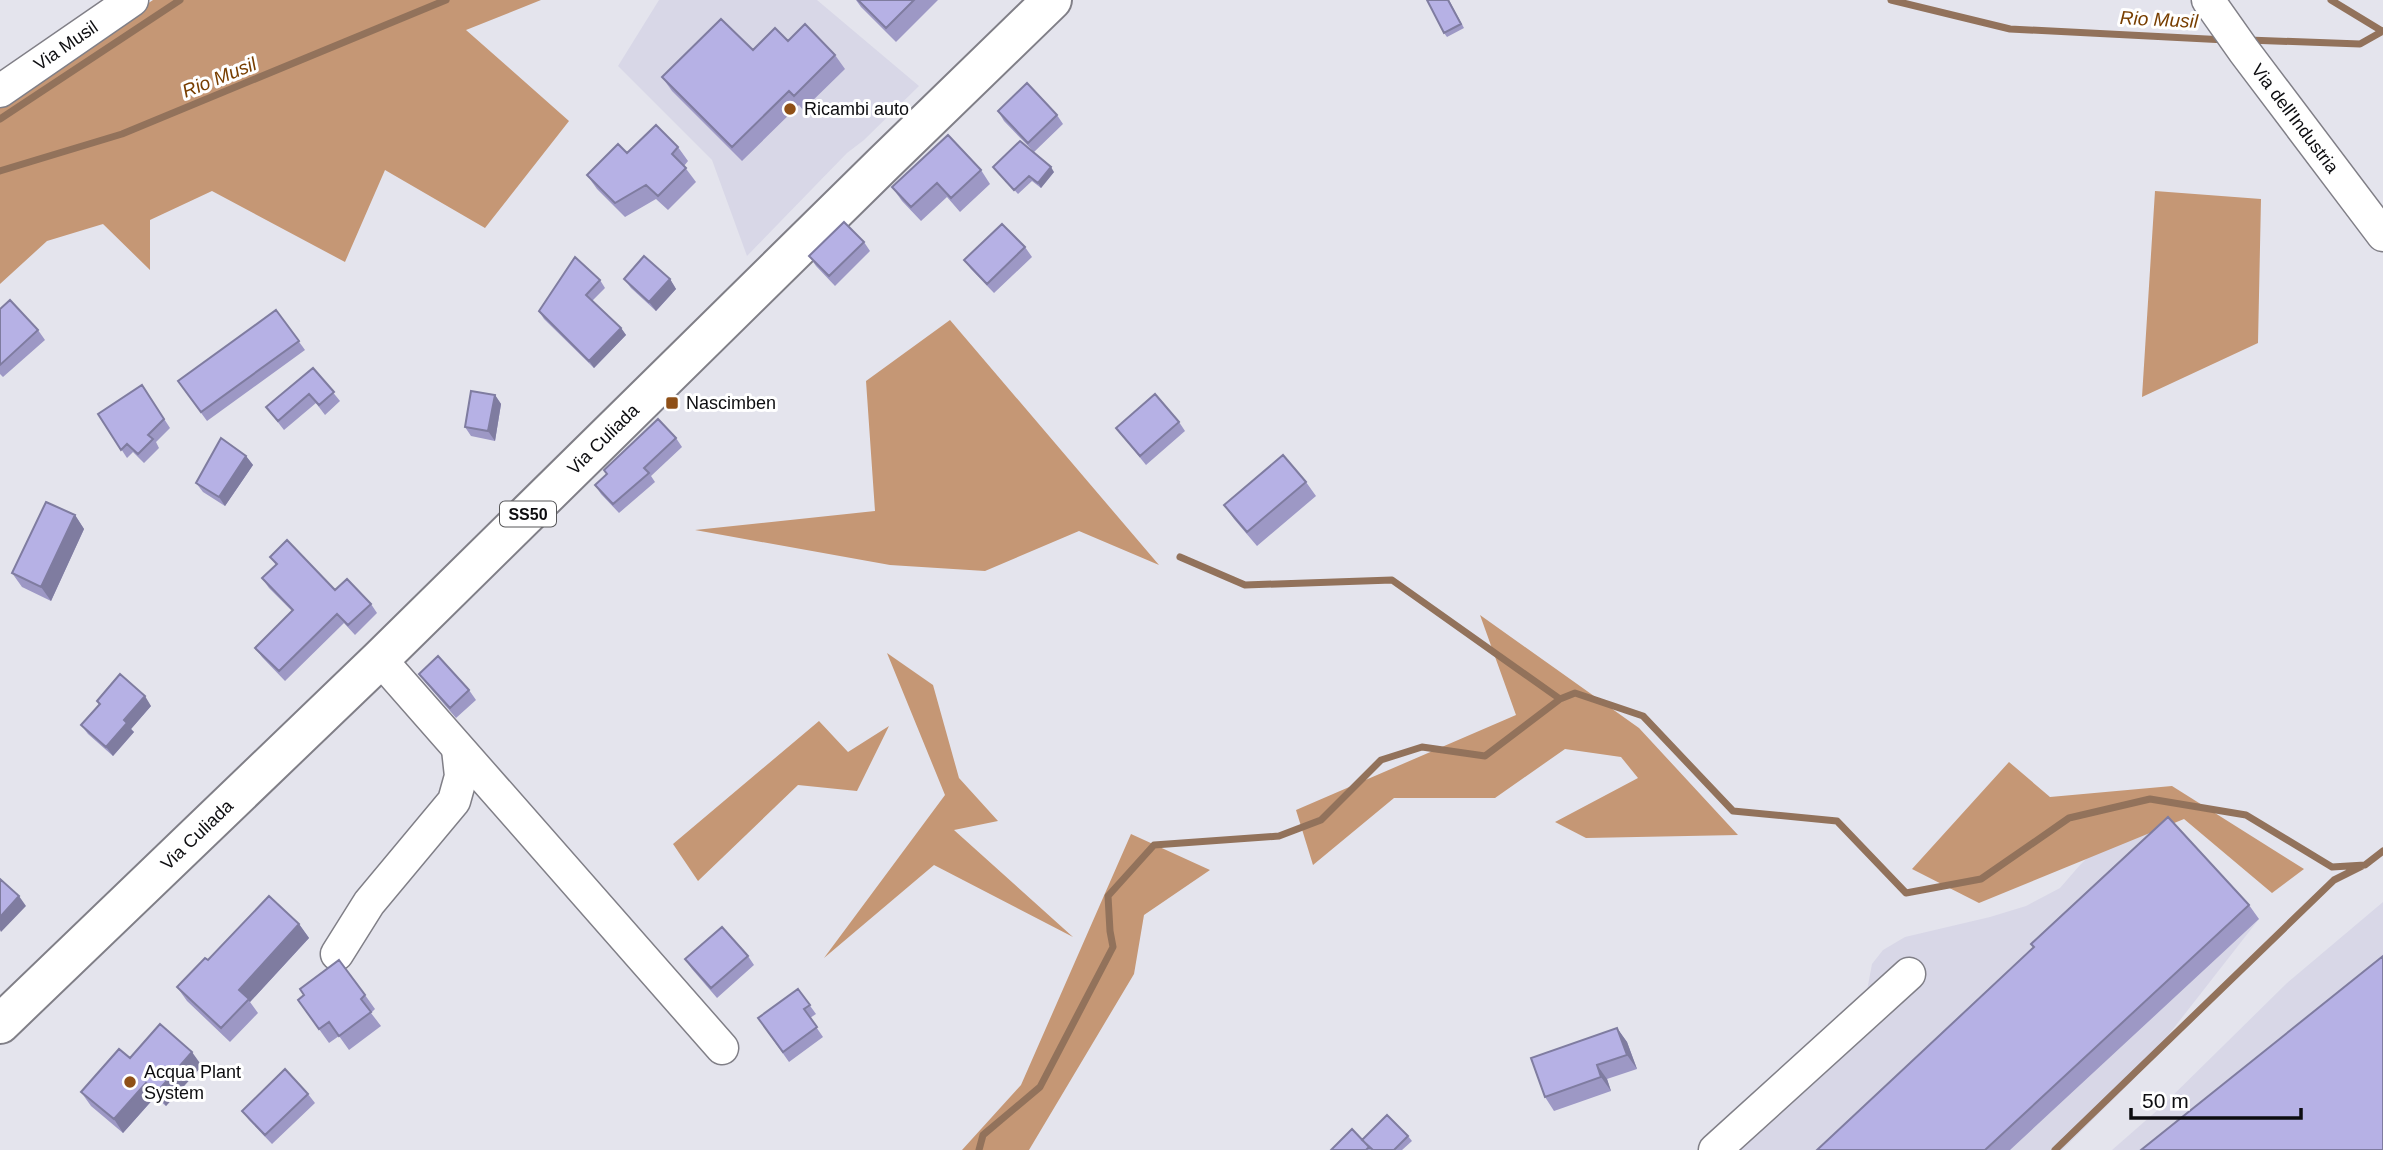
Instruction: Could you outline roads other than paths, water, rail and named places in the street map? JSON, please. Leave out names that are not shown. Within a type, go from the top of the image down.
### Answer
[{"type":"main road","name":"Via Culiada","points":[[0,1024],[380,659],[1052,0]]},
{"type":"street","name":"Via Musil","points":[[0,91],[132,0]]},
{"type":"street","name":"Via dell'Industria","points":[[2210,4],[2383,234]]},
{"type":"street","points":[[380,659],[722,1048]]},
{"type":"street","points":[[337,954],[369,903],[454,801],[461,776],[458,749]]},
{"type":"street","points":[[1715,1150],[1909,974]]},
{"type":"waterway","points":[[0,119],[180,0]]},
{"type":"waterway","name":"Rio Musil","points":[[0,171],[122,134],[446,0]]},
{"type":"waterway","name":"Rio Musil","points":[[1891,0],[2010,29],[2226,40]]},
{"type":"waterway","points":[[2331,0],[2382,31]]},
{"type":"waterway","name":"Rio Musil","points":[[2248,40],[2360,44],[2383,31]]},
{"type":"waterway","points":[[1180,557],[1245,585],[1392,580],[1560,699]]},
{"type":"waterway","points":[[979,1150],[983,1135],[1040,1087],[1113,947],[1108,896],[1154,845],[1279,836],[1321,820],[1381,760],[1422,747],[1485,756],[1560,699],[1575,693],[1643,716],[1733,811],[1837,821],[1906,893],[1981,879],[2069,818],[2150,799],[2246,815],[2332,867],[2365,865],[2383,851]]},
{"type":"waterway","points":[[2055,1150],[2334,880],[2362,866]]},
{"type":"place","name":"Ricambi auto","points":[[790,109]]},
{"type":"place","name":"Nascimben","points":[[672,403]]},
{"type":"place","name":"Acqua Plant System","points":[[130,1082]]}]
